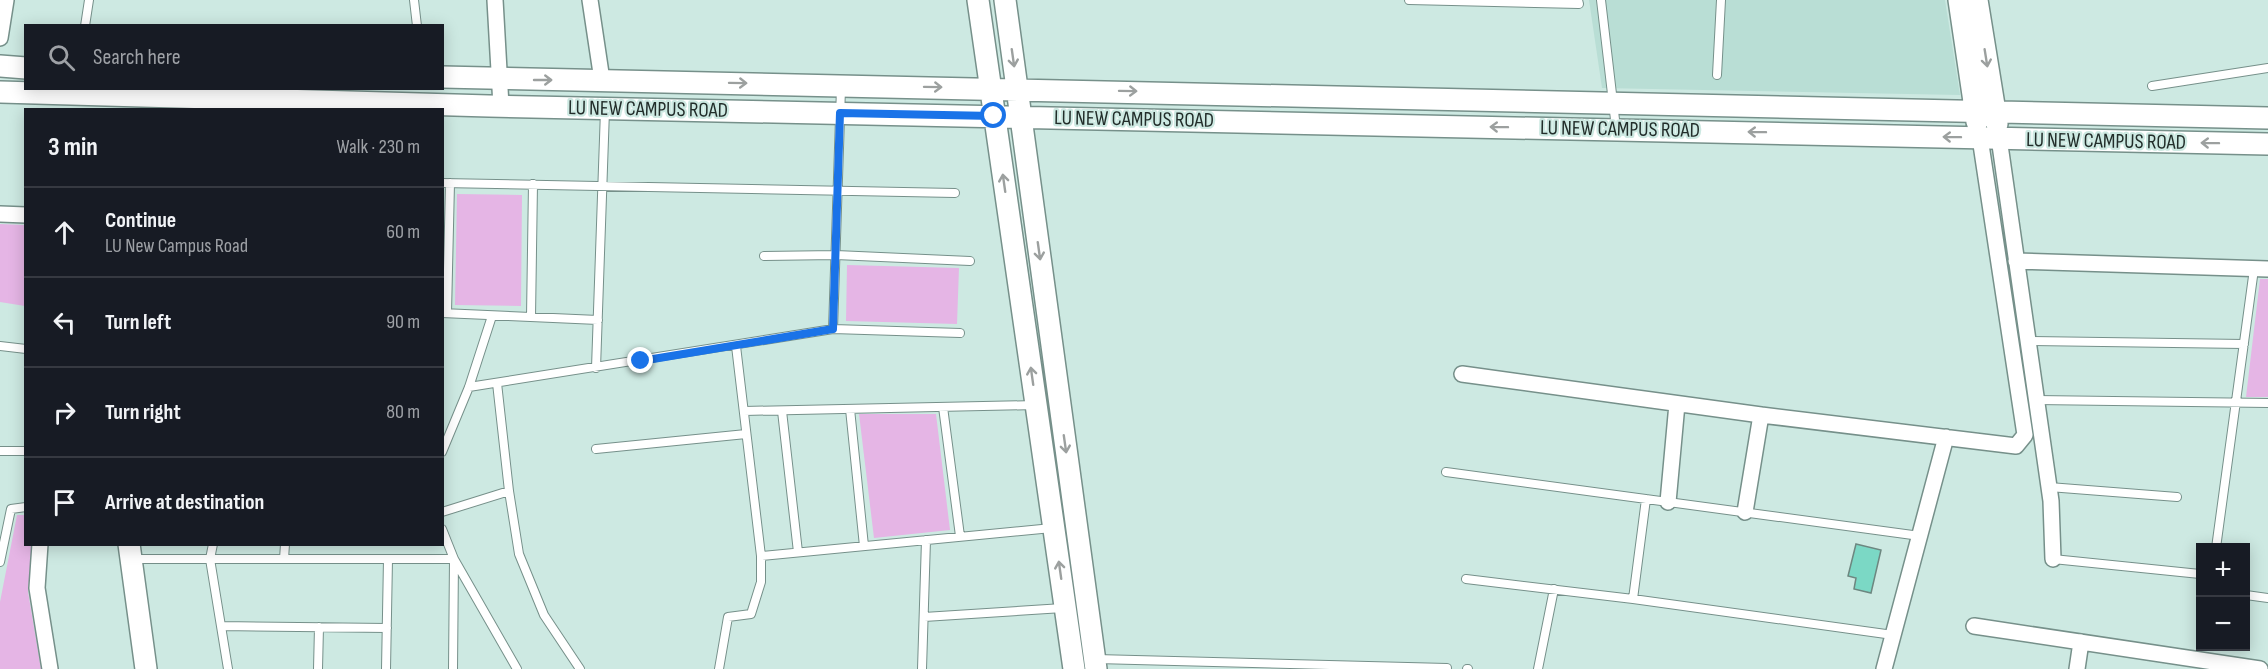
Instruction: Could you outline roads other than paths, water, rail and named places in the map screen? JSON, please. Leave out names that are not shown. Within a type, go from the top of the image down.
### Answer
[{"type":"street","points":[[0,38],[6,0]]},
{"type":"street","points":[[495,0],[501,106]]},
{"type":"street","points":[[590,0],[602,80]]},
{"type":"street","points":[[978,0],[1074,669]]},
{"type":"street","points":[[1005,0],[1096,664]]},
{"type":"street","points":[[1959,0],[1985,111]]},
{"type":"street","points":[[1462,374],[1761,415],[2016,446],[2025,435],[1985,111],[1977,0]]},
{"type":"street","points":[[0,66],[24,68]]},
{"type":"street","name":"LU NEW CAMPUS ROAD","points":[[444,77],[2268,118]]},
{"type":"street","name":"LU NEW CAMPUS ROAD","points":[[0,92],[194,99],[2268,144]]},
{"type":"street","points":[[1989,138],[2016,261],[2049,488],[2053,560]]},
{"type":"street","points":[[0,214],[24,215]]},
{"type":"street","points":[[2016,261],[2261,269]]},
{"type":"street","points":[[1668,502],[1677,404]]},
{"type":"street","points":[[1745,512],[1761,415]]},
{"type":"street","points":[[1884,669],[1946,436]]},
{"type":"street","points":[[40,546],[37,588],[50,669]]},
{"type":"street","points":[[129,552],[146,669]]},
{"type":"street","points":[[1066,618],[1090,627]]},
{"type":"street","points":[[1974,626],[2260,669]]},
{"type":"street","points":[[2077,669],[2081,642]]},
{"type":"lane","points":[[85,24],[89,0]]},
{"type":"lane","points":[[414,0],[417,24]]},
{"type":"lane","points":[[1409,0],[1579,3],[1578,0]]},
{"type":"lane","points":[[1600,0],[1616,129]]},
{"type":"lane","points":[[1717,75],[1721,0]]},
{"type":"lane","points":[[2152,86],[2268,68]]},
{"type":"lane","points":[[833,329],[841,85]]},
{"type":"lane","points":[[596,368],[605,108]]},
{"type":"lane","points":[[598,320],[445,313],[446,183],[955,194]]},
{"type":"lane","points":[[531,317],[533,184]]},
{"type":"lane","points":[[764,256],[836,255],[970,261]]},
{"type":"lane","points":[[2217,543],[2244,344],[2261,269]]},
{"type":"lane","points":[[444,447],[469,387],[492,315]]},
{"type":"lane","points":[[469,387],[833,329],[960,333]]},
{"type":"lane","points":[[2028,341],[2244,344]]},
{"type":"lane","points":[[719,669],[728,617],[751,614],[761,582],[761,556],[736,345]]},
{"type":"lane","points":[[0,346],[24,349]]},
{"type":"lane","points":[[497,383],[508,491],[519,554],[544,615],[580,669]]},
{"type":"lane","points":[[2036,400],[2268,403]]},
{"type":"lane","points":[[744,411],[1059,405]]},
{"type":"lane","points":[[943,407],[960,536]]},
{"type":"lane","points":[[850,409],[864,546]]},
{"type":"lane","points":[[782,411],[798,552]]},
{"type":"lane","points":[[596,449],[746,434]]},
{"type":"lane","points":[[0,451],[24,451]]},
{"type":"lane","points":[[1446,472],[1920,536]]},
{"type":"lane","points":[[2049,488],[2177,497]]},
{"type":"lane","points":[[444,511],[508,491]]},
{"type":"lane","points":[[1633,599],[1646,499]]},
{"type":"lane","points":[[0,562],[10,509],[24,507]]},
{"type":"lane","points":[[761,556],[1054,527]]},
{"type":"lane","points":[[444,534],[454,559],[517,669]]},
{"type":"lane","points":[[922,669],[926,540]]},
{"type":"lane","points":[[213,546],[210,559],[228,669]]},
{"type":"lane","points":[[284,559],[285,546]]},
{"type":"lane","points":[[129,552],[210,559],[454,559]]},
{"type":"lane","points":[[386,669],[388,559]]},
{"type":"lane","points":[[453,669],[454,559]]},
{"type":"lane","points":[[2053,560],[2196,574]]},
{"type":"lane","points":[[1466,579],[1633,599],[1893,635]]},
{"type":"lane","points":[[1538,669],[1554,590]]},
{"type":"lane","points":[[2250,596],[2268,598]]},
{"type":"lane","points":[[924,617],[1066,618]]},
{"type":"lane","points":[[221,626],[387,628]]},
{"type":"lane","points":[[318,669],[319,627]]},
{"type":"lane","points":[[1096,664],[1447,668]]}]
